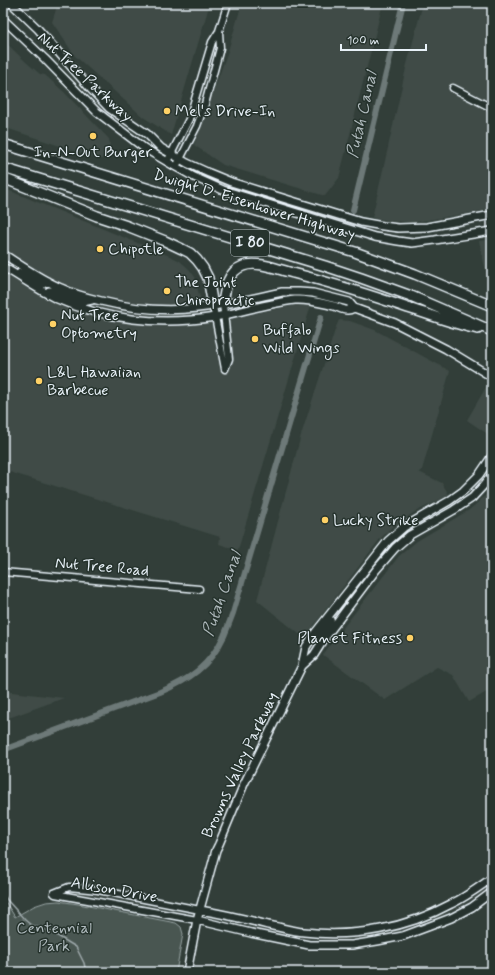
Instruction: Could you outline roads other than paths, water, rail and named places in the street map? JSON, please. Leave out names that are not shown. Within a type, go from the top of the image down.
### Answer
[{"type":"highway","name":"Dwight D. Eisenhower Highway","points":[[3,144],[355,252],[415,274],[490,305]]},
{"type":"highway","name":"I 80","points":[[3,168],[321,264],[411,296],[492,332]]},
{"type":"highway","points":[[3,178],[182,249],[197,260],[203,268],[208,278],[213,306]]},
{"type":"highway","points":[[223,304],[224,292],[230,275],[236,269],[244,265],[262,265],[320,280],[458,325],[492,332]]},
{"type":"main road","name":"Nut Tree Parkway","points":[[11,3],[38,29],[109,108],[147,134],[161,148],[209,173],[231,182],[361,222],[383,226],[398,228],[427,227],[492,215]]},
{"type":"main road","name":"Nut Tree Parkway","points":[[3,19],[97,112],[144,148],[194,177],[223,190],[374,237],[412,242],[492,231]]},
{"type":"main road","points":[[3,254],[35,275],[61,289],[121,305],[152,309],[197,308],[282,292],[313,293],[349,302],[354,308],[395,323],[446,349],[492,377]]},
{"type":"main road","points":[[3,262],[37,283],[42,284],[47,281]]},
{"type":"main road","points":[[3,267],[28,284],[83,309],[132,319],[186,320],[215,317],[287,301],[299,300],[314,301],[348,310],[354,308]]},
{"type":"main road","points":[[47,293],[49,291],[53,291],[83,302],[94,299]]},
{"type":"main road","name":"Browns Valley Parkway","points":[[187,972],[197,920],[216,850],[244,784],[302,666],[306,647],[335,607],[388,541],[410,523],[445,503],[471,485],[479,476],[492,456]]},
{"type":"main road","name":"Browns Valley Parkway","points":[[302,666],[314,655],[349,606],[391,552],[400,543],[422,528],[472,498],[492,475]]},
{"type":"main road","points":[[422,528],[423,524],[427,520],[446,509],[445,503]]},
{"type":"main road","points":[[366,567],[376,570],[377,561],[392,542],[395,534]]},
{"type":"main road","points":[[349,606],[353,594],[368,574],[366,567]]},
{"type":"main road","points":[[322,643],[319,640],[319,637],[333,617],[335,607]]},
{"type":"main road","name":"Allison Drive","points":[[200,910],[303,932],[326,934],[356,933],[405,923],[436,912],[464,897],[492,878]]},
{"type":"main road","name":"Allison Drive","points":[[197,920],[309,945],[377,942],[403,936],[451,918],[472,907],[492,892]]},
{"type":"street","points":[[167,162],[189,119],[212,42],[219,31],[228,3]]},
{"type":"street","points":[[176,167],[197,126],[205,104],[220,48],[219,31]]},
{"type":"street","points":[[453,88],[492,108]]},
{"type":"street","points":[[213,306],[225,369],[229,359],[223,304]]},
{"type":"street","name":"Nut Tree Road","points":[[3,572],[199,589]]},
{"type":"street","name":"Allison Drive","points":[[197,920],[54,893],[69,888],[91,890],[200,910]]},
{"type":"waterway","name":"Putah Canal","points":[[353,210],[403,3]]},
{"type":"waterway","name":"Putah Canal","points":[[3,750],[160,692],[198,671],[212,656],[224,636],[233,613],[321,317]]},
{"type":"waterway","points":[[3,893],[7,900],[31,925],[51,932],[76,947],[84,963],[86,972]]},
{"type":"place","name":"Mel's Drive-In","points":[[167,111]]},
{"type":"place","name":"In-N-Out Burger","points":[[93,136]]},
{"type":"place","name":"Chipotle","points":[[100,249]]},
{"type":"place","name":"The Joint Chiropractic","points":[[167,291]]},
{"type":"place","name":"Nut Tree Optometry","points":[[53,324]]},
{"type":"place","name":"Buffalo Wild Wings","points":[[255,339]]},
{"type":"place","name":"L&L Hawaiian Barbecue","points":[[39,381]]},
{"type":"place","name":"Lucky Strike","points":[[325,520]]},
{"type":"place","name":"Planet Fitness","points":[[410,638]]},
{"type":"park label","name":"Centennial Park","points":[[54,937]]}]
